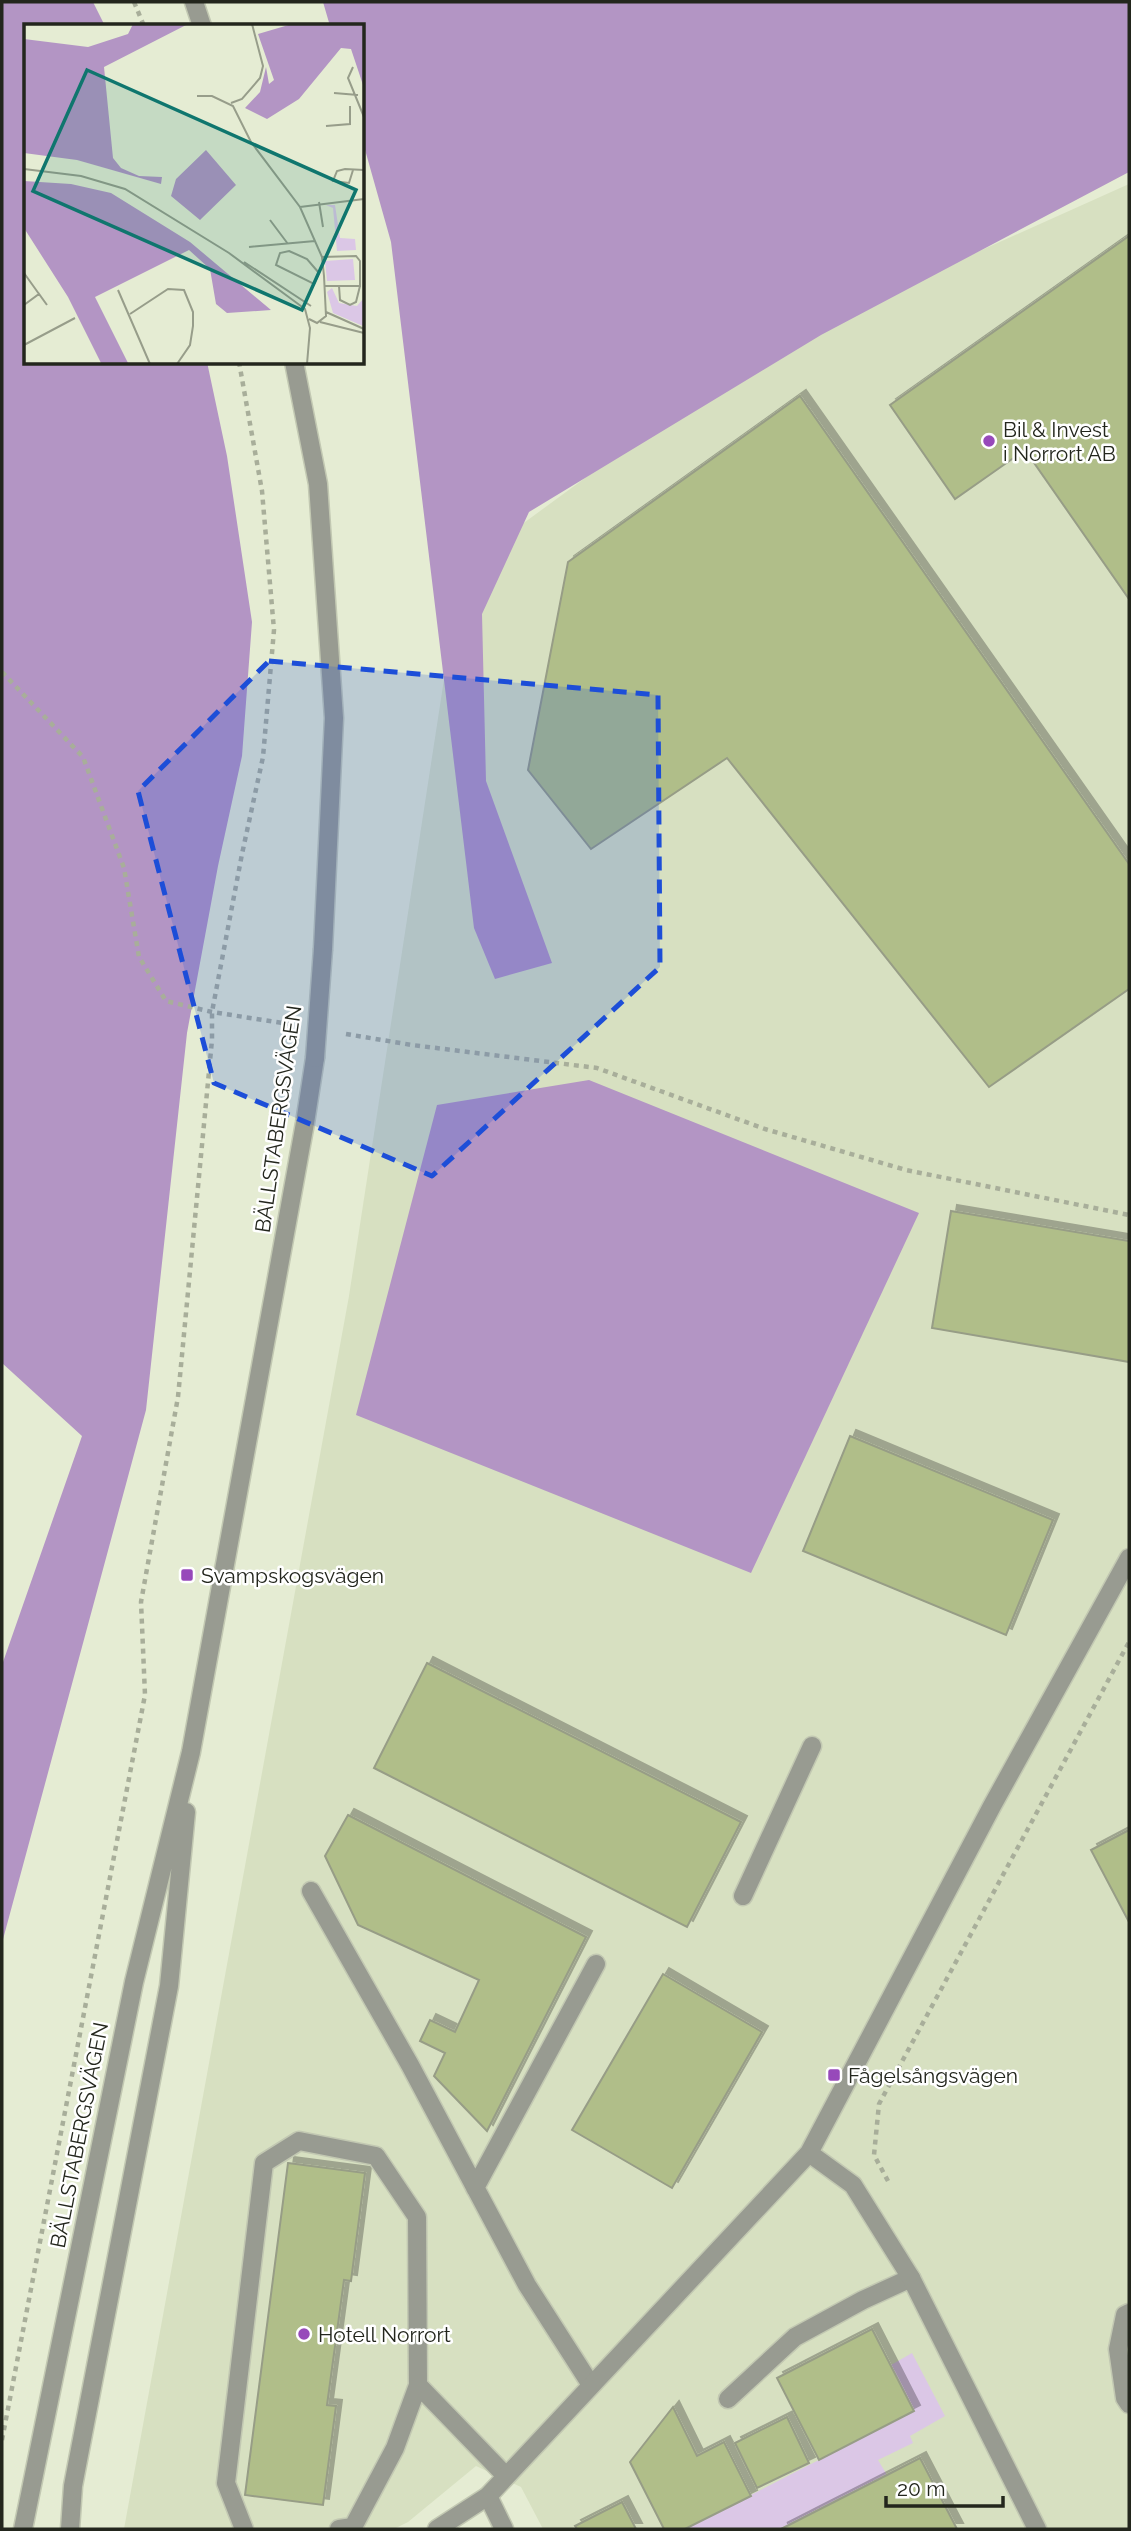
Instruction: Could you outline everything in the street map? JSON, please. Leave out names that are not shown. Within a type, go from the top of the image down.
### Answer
[{"type":"street","points":[[194,2],[201,24]]},
{"type":"street","name":"BÄLLSTABERGSVÄGEN","points":[[23,2529],[134,1982],[191,1752],[315,1058],[334,718],[318,484],[294,364]]},
{"type":"street","points":[[437,2529],[488,2496],[809,2153],[992,1807],[1129,1558]]},
{"type":"street","points":[[743,1896],[812,1746]]},
{"type":"street","name":"BÄLLSTABERGSVÄGEN","points":[[70,2529],[73,2486],[169,1986],[191,1752]]},
{"type":"street","points":[[311,1891],[410,2065],[527,2285],[591,2385]]},
{"type":"street","points":[[475,2188],[596,1964]]},
{"type":"street","points":[[244,2529],[226,2483],[264,2163],[299,2141],[376,2156],[417,2217],[418,2385],[395,2448],[354,2527],[339,2529]]},
{"type":"street","points":[[809,2153],[853,2185],[911,2278],[1037,2529]]},
{"type":"street","points":[[728,2399],[795,2337],[863,2300],[911,2278]]},
{"type":"street","points":[[1129,2313],[1125,2315],[1118,2349],[1125,2398],[1129,2404]]},
{"type":"street","points":[[418,2385],[505,2475]]},
{"type":"street","points":[[488,2496],[504,2529]]},
{"type":"path","points":[[134,2],[143,24]]},
{"type":"path","points":[[2,2440],[145,1695],[141,1602],[178,1397],[212,1040],[212,1012],[263,757],[274,630],[262,491],[239,364]]},
{"type":"path","points":[[2,672],[83,757],[124,868],[139,957],[166,1001],[212,1012],[292,1025]]},
{"type":"path","points":[[345,1034],[597,1068],[765,1129],[906,1170],[1129,1215]]},
{"type":"path","points":[[893,2192],[874,2155],[879,2104],[1129,1642]]},
{"type":"highlighted area","points":[[269,661],[658,695],[660,967],[432,1176],[214,1083],[138,791]]},
{"type":"shaded area","points":[[2,2],[93,2],[104,24],[24,24],[24,364],[207,364],[227,456],[252,622],[242,756],[218,866],[187,1033],[146,1410],[2,1943],[2,1665],[82,1436],[2,1363]]},
{"type":"shaded area","points":[[323,2],[1129,2],[1129,172],[821,335],[529,512],[482,614],[486,781],[552,963],[495,979],[474,928],[391,242],[364,146],[364,24],[329,24]]},
{"type":"shaded area","points":[[1129,184],[1129,2529],[543,2529],[521,2487],[476,2466],[408,2522],[394,2529],[124,2529],[349,1296],[461,569],[761,349]]},
{"type":"shaded area","points":[[589,1080],[919,1213],[751,1573],[356,1415],[437,1105]]},
{"type":"shaded area","points":[[912,2353],[945,2416],[910,2436],[913,2443],[878,2460],[887,2475],[781,2529],[685,2529],[914,2411],[891,2365]]},
{"type":"building","points":[[1129,236],[1129,599],[1025,450],[955,499],[890,405]]},
{"type":"building","points":[[800,396],[1129,864],[1129,989],[989,1087],[727,758],[591,849],[528,770],[568,562]]},
{"type":"building","points":[[951,1211],[1129,1241],[1129,1362],[932,1328]]},
{"type":"building","points":[[850,1436],[1053,1520],[1006,1635],[803,1551]]},
{"type":"building","points":[[427,1663],[741,1822],[687,1927],[374,1768]]},
{"type":"building","points":[[348,1815],[586,1937],[487,2131],[434,2076],[445,2053],[420,2041],[430,2020],[455,2032],[479,1980],[358,1925],[325,1856]]},
{"type":"building","points":[[1129,1830],[1129,1922],[1091,1850]]},
{"type":"building","points":[[663,1974],[762,2032],[672,2188],[572,2130]]},
{"type":"building","points":[[288,2163],[365,2173],[351,2281],[344,2280],[327,2405],[336,2406],[323,2505],[245,2495]]},
{"type":"building","points":[[872,2329],[914,2411],[819,2460],[777,2378]]},
{"type":"building","points":[[673,2407],[697,2456],[724,2442],[751,2496],[685,2529],[664,2529],[630,2462]]},
{"type":"building","points":[[787,2417],[809,2463],[757,2488],[735,2443]]},
{"type":"building","points":[[920,2458],[957,2529],[781,2529],[887,2475]]},
{"type":"building","points":[[622,2502],[636,2529],[577,2529],[575,2526]]},
{"type":"place","name":"Bil & Invest i Norrort AB","points":[[989,441]]},
{"type":"place","name":"Svampskogsvägen","points":[[187,1575]]},
{"type":"place","name":"Fågelsångsvägen","points":[[834,2075]]},
{"type":"place","name":"Hotell Norrort","points":[[304,2334]]}]
